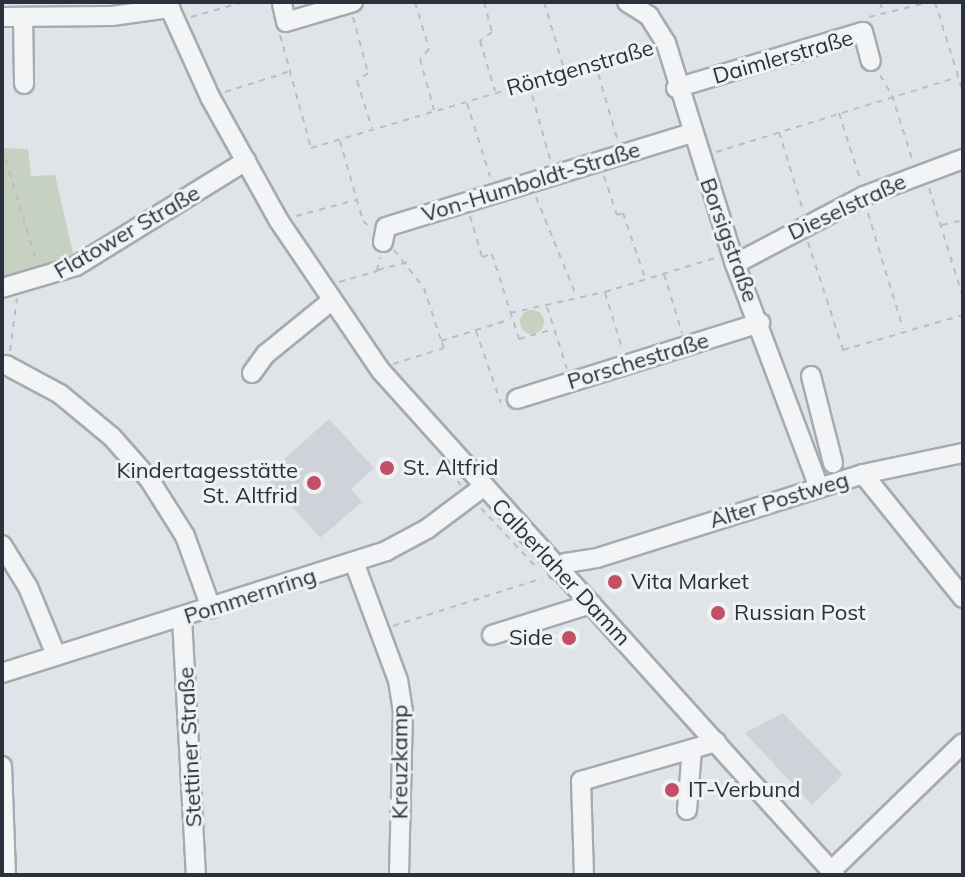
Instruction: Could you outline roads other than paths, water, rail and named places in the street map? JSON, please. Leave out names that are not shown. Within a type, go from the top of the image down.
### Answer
[{"type":"street","points":[[87,15],[112,2]]},
{"type":"street","name":"Borsigstraße","points":[[627,2],[649,16],[666,43],[676,88],[733,258],[760,323],[819,488]]},
{"type":"street","points":[[282,4],[286,22],[351,3]]},
{"type":"street","points":[[24,84],[16,13],[87,15],[168,5]]},
{"type":"street","name":"Calberlaher Damm","points":[[168,5],[210,97],[279,221],[325,295],[381,371],[833,873]]},
{"type":"street","name":"Daimlerstraße","points":[[676,88],[863,32],[871,61]]},
{"type":"street","name":"Von-Humboldt-Straße","points":[[383,242],[386,227],[691,133]]},
{"type":"street","name":"Dieselstraße","points":[[733,258],[864,196],[963,159]]},
{"type":"street","name":"Flatower Straße","points":[[9,287],[76,266],[246,161]]},
{"type":"street","points":[[252,373],[266,354],[325,295]]},
{"type":"street","name":"Porschestraße","points":[[517,399],[760,323]]},
{"type":"street","points":[[6,365],[60,394],[133,456],[185,536],[211,608]]},
{"type":"street","points":[[811,376],[833,463]]},
{"type":"street","points":[[799,433],[824,427]]},
{"type":"street","name":"Alter Postweg","points":[[565,576],[566,563],[597,558],[863,474],[963,453]]},
{"type":"street","points":[[863,474],[963,598]]},
{"type":"street","name":"Pommernring","points":[[2,673],[182,618],[325,568],[354,562],[427,529],[483,487]]},
{"type":"street","points":[[2,545],[28,587],[56,655]]},
{"type":"street","name":"Kreuzkamp","points":[[354,562],[381,630],[403,711],[399,875]]},
{"type":"street","points":[[492,635],[591,604]]},
{"type":"street","name":"Stettiner Straße","points":[[182,618],[196,875]]},
{"type":"street","points":[[584,875],[581,781],[716,742]]},
{"type":"street","points":[[833,873],[963,743]]},
{"type":"street","points":[[687,810],[692,749]]},
{"type":"street","points":[[2,766],[6,875]]},
{"type":"place","name":"St. Altfrid","points":[[387,468]]},
{"type":"place","name":"Kindertagesstätte St. Altfrid","points":[[314,483]]},
{"type":"place","name":"Vita Market","points":[[615,582]]},
{"type":"place","name":"Russian Post","points":[[718,613]]},
{"type":"place","name":"Side","points":[[569,638]]},
{"type":"place","name":"IT-Verbund","points":[[672,790]]}]
